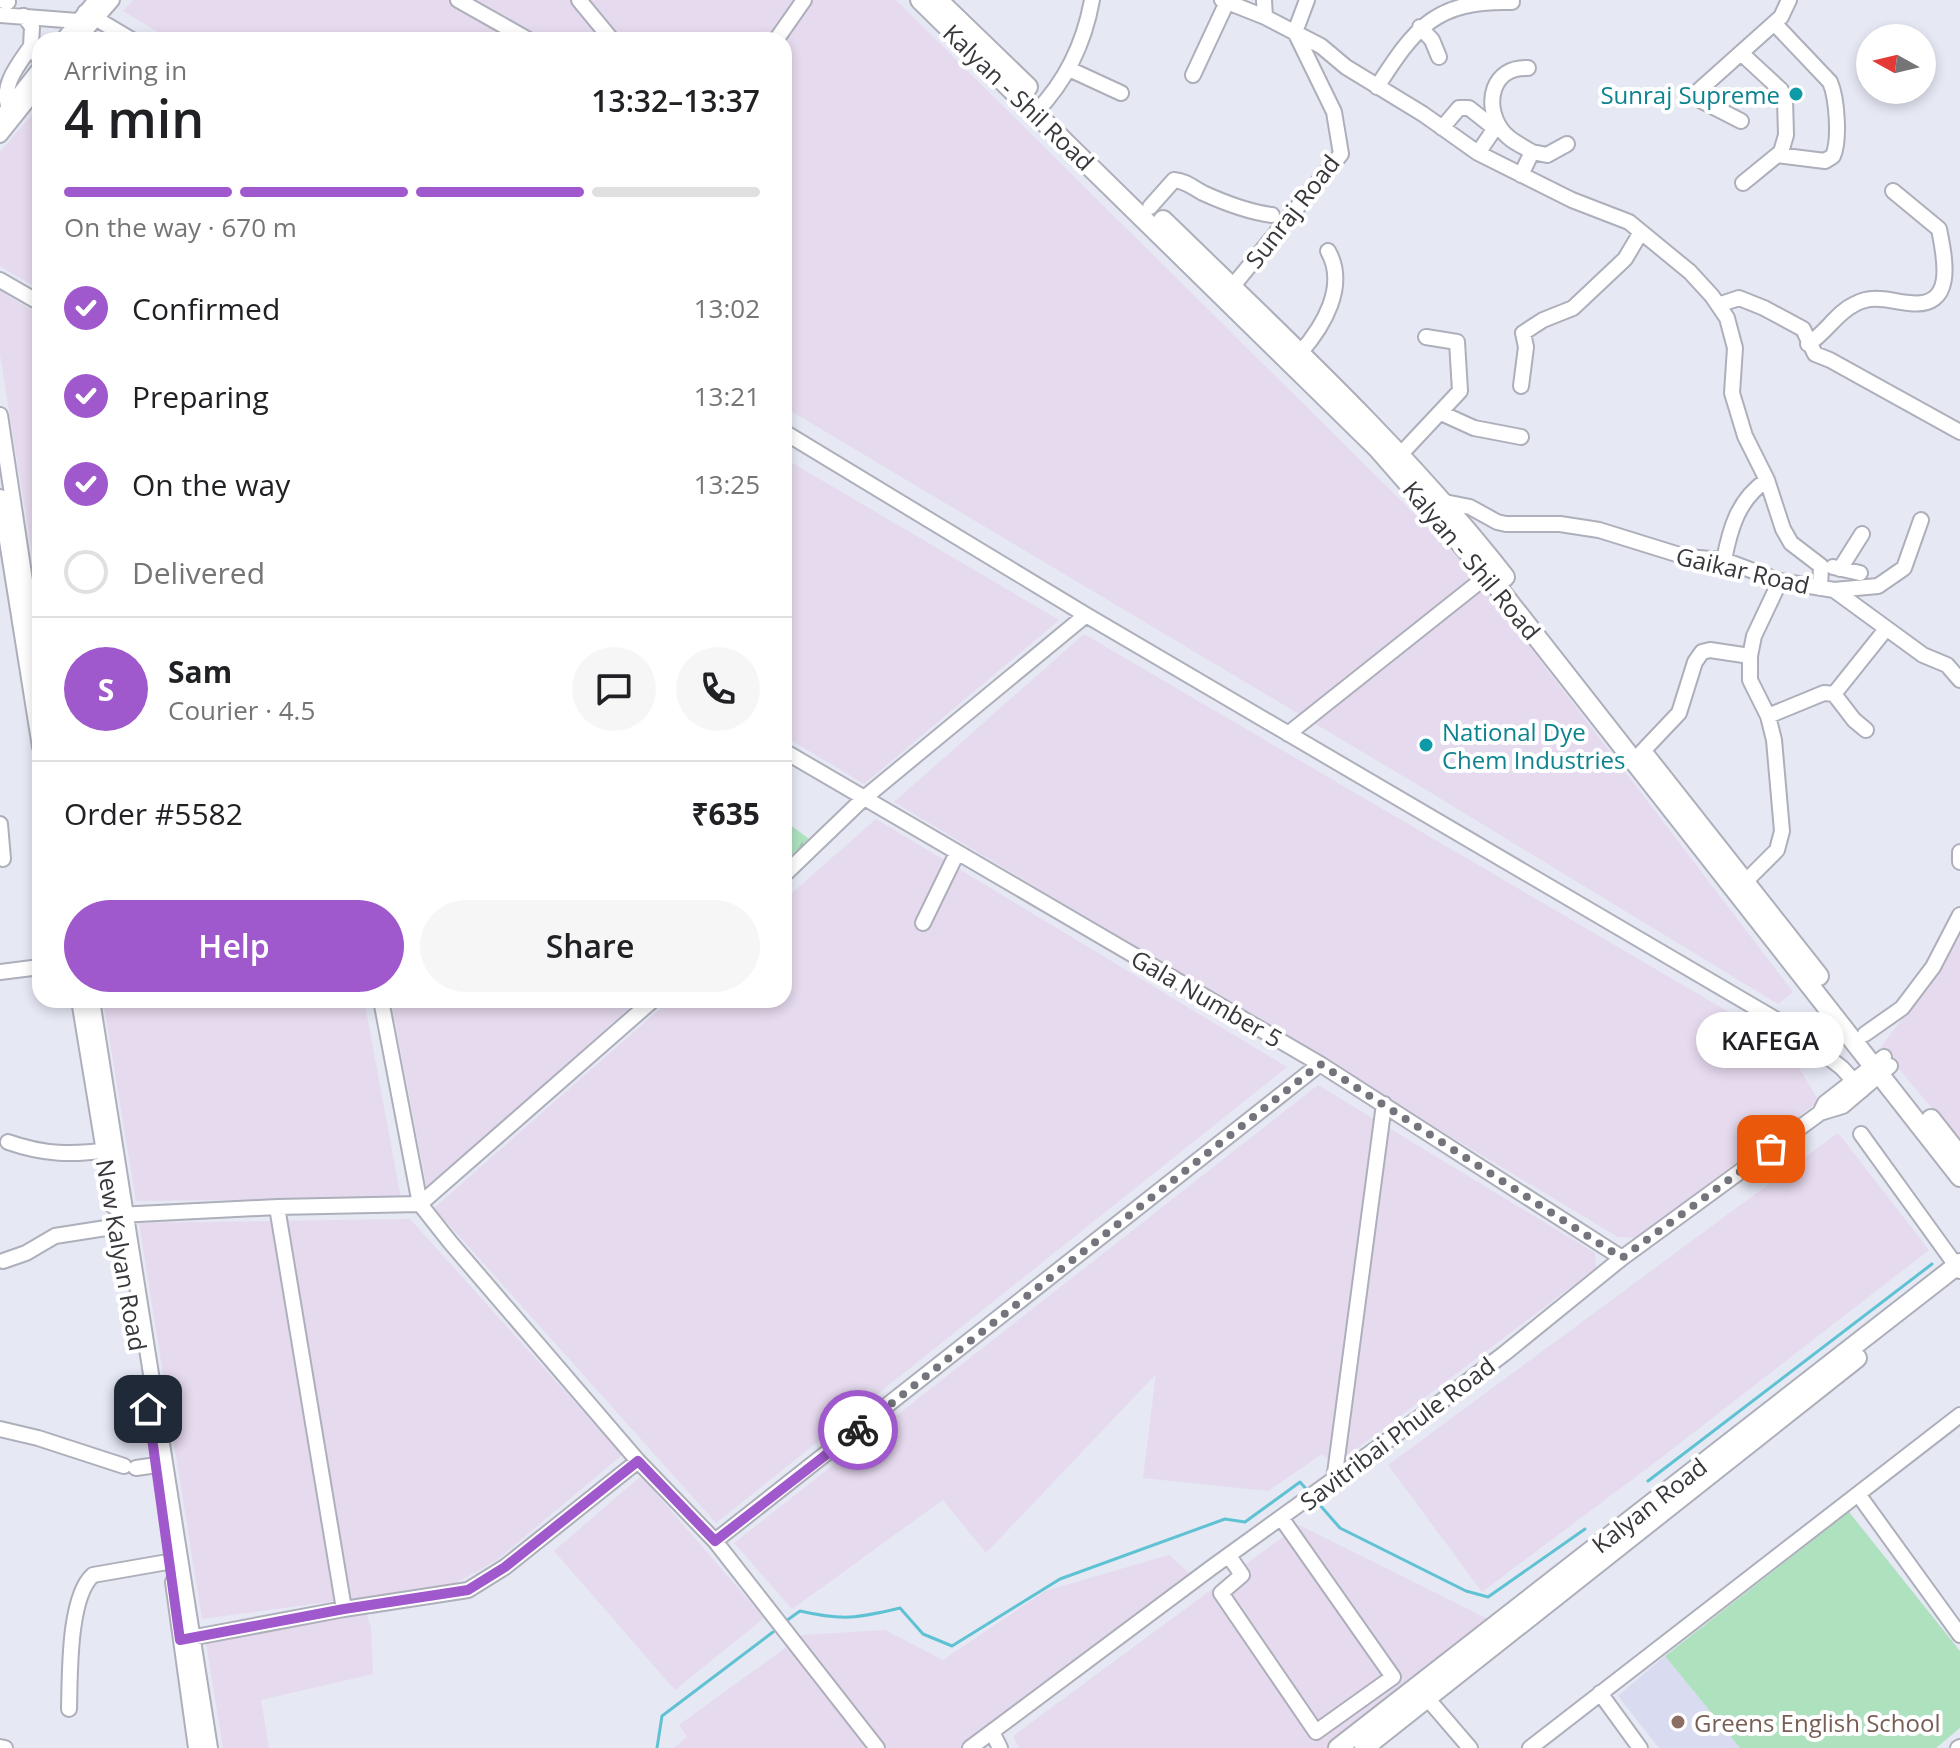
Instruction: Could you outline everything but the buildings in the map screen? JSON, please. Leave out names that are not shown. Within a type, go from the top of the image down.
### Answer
[{"type":"main road","name":"Kalyan - Shil Road","points":[[920,0],[1150,207],[1400,455],[1488,575],[1674,802],[1882,1065],[1960,1156]]},
{"type":"main road","name":"Kalyan - Shil Road","points":[[938,0],[1040,108],[1439,507],[1642,752],[1674,802],[1745,882],[1865,1034],[1882,1065],[1960,1177]]},
{"type":"main road","name":"Kalyan Road","points":[[1338,1748],[1423,1692],[1959,1269]]},
{"type":"main road","name":"Kalyan Road","points":[[1364,1748],[1423,1692]]},
{"type":"street","points":[[80,32],[96,0]]},
{"type":"street","points":[[71,32],[86,17],[112,0]]},
{"type":"street","points":[[458,0],[515,32]]},
{"type":"street","points":[[579,0],[605,32]]},
{"type":"street","points":[[782,32],[804,0]]},
{"type":"street","points":[[1040,108],[1069,69],[1081,45],[1092,0]]},
{"type":"street","points":[[1264,0],[1265,17]]},
{"type":"street","points":[[1295,32],[1307,0]]},
{"type":"street","points":[[1377,87],[1407,41],[1431,16],[1458,4],[1494,0],[1512,2]]},
{"type":"street","points":[[1741,121],[1695,95],[1781,17],[1789,0]]},
{"type":"street","points":[[1193,75],[1224,1],[1265,17],[1321,46],[1478,153],[1572,200],[1629,222],[1690,272],[1718,305],[1739,298],[1764,308],[1803,329],[1811,349],[1960,432]]},
{"type":"street","points":[[3,6],[24,16],[52,19],[86,17],[116,32]]},
{"type":"street","points":[[4,113],[8,81],[31,46],[32,27],[24,16]]},
{"type":"street","points":[[1774,23],[1830,82],[1834,92],[1837,144],[1833,156],[1825,161],[1777,155]]},
{"type":"street","points":[[1420,27],[1432,40],[1439,57]]},
{"type":"street","name":"Sunraj Road","points":[[1232,287],[1341,154],[1334,112],[1295,32]]},
{"type":"street","points":[[1741,53],[1784,94],[1786,135],[1777,155],[1743,183]]},
{"type":"street","points":[[1528,68],[1505,73],[1494,87],[1491,100],[1499,126],[1507,137],[1532,152],[1547,155],[1567,144]]},
{"type":"street","points":[[1069,69],[1121,93]]},
{"type":"street","points":[[4,113],[32,78]]},
{"type":"street","points":[[0,135],[32,95]]},
{"type":"street","points":[[1442,128],[1459,108],[1473,110],[1493,127],[1478,153]]},
{"type":"street","points":[[1521,175],[1532,152]]},
{"type":"street","points":[[1150,207],[1174,180],[1184,181],[1236,207],[1272,215]]},
{"type":"street","points":[[1811,349],[1843,312],[1854,304],[1874,298],[1911,304],[1929,303],[1941,293],[1945,276],[1939,229],[1893,191]]},
{"type":"street","points":[[1521,386],[1526,347],[1523,333],[1543,320],[1573,308],[1625,259],[1641,232]]},
{"type":"street","points":[[1300,353],[1313,338],[1334,296],[1335,263],[1328,251]]},
{"type":"street","points":[[0,280],[32,298]]},
{"type":"street","name":"Gaikar Road","points":[[1439,507],[1470,507],[1506,524],[1579,526],[1686,557],[1724,560],[1780,581],[1827,589],[1821,566],[1791,543],[1783,529],[1767,480],[1745,436],[1732,393],[1735,348],[1727,318],[1718,305]]},
{"type":"street","points":[[1400,455],[1460,391],[1457,342],[1426,337]]},
{"type":"street","points":[[1441,413],[1474,428],[1521,437]]},
{"type":"street","points":[[0,415],[32,627]]},
{"type":"street","points":[[792,437],[1086,615],[1792,1029],[1842,1068],[1857,1085]]},
{"type":"street","points":[[1724,560],[1731,526],[1756,487],[1767,480]]},
{"type":"street","points":[[0,497],[32,674]]},
{"type":"street","points":[[1827,589],[1878,586],[1904,568],[1921,520]]},
{"type":"street","points":[[1840,569],[1862,534]]},
{"type":"street","points":[[1821,566],[1860,573]]},
{"type":"street","points":[[1288,734],[1488,575]]},
{"type":"street","points":[[1745,882],[1777,850],[1782,831],[1774,740],[1768,716],[1750,680],[1754,636],[1780,581]]},
{"type":"street","points":[[1827,589],[1854,603],[1923,655],[1947,665],[1960,680]]},
{"type":"street","points":[[792,867],[863,799],[1086,615]]},
{"type":"street","points":[[1834,694],[1886,629]]},
{"type":"street","points":[[1642,752],[1679,713],[1695,662],[1702,652],[1710,650],[1750,656]]},
{"type":"street","points":[[1768,716],[1824,693],[1834,694],[1866,730]]},
{"type":"street","name":"Gala Number 5","points":[[792,756],[1320,1064],[1622,1258]]},
{"type":"street","points":[[0,824],[3,859]]},
{"type":"street","points":[[1960,852],[1960,862]]},
{"type":"street","points":[[923,923],[957,853]]},
{"type":"street","points":[[1865,1034],[1902,1008],[1933,967],[1960,915]]},
{"type":"street","points":[[0,972],[32,968]]},
{"type":"street","name":"New Kalyan Road","points":[[81,1008],[109,1150]]},
{"type":"street","points":[[93,1008],[109,1150],[134,1302]]},
{"type":"street","points":[[383,1008],[420,1204],[638,1461],[715,1541],[877,1748]]},
{"type":"street","points":[[3,1261],[26,1253],[55,1236],[120,1221],[277,1207],[420,1204],[644,1008]]},
{"type":"street","points":[[715,1541],[1320,1064]]},
{"type":"street","name":"Savitribai Phule Road","points":[[970,1748],[1505,1353],[1622,1258],[1820,1113],[1825,1103],[1857,1085],[1882,1065]]},
{"type":"street","points":[[1334,1481],[1384,1104]]},
{"type":"street","points":[[1861,1134],[1959,1269]]},
{"type":"street","points":[[8,1142],[28,1149],[68,1155],[109,1150]]},
{"type":"street","points":[[277,1207],[344,1609]]},
{"type":"street","name":"New Kalyan Road","points":[[134,1302],[142,1324],[186,1639],[205,1748]]},
{"type":"street","name":"New Kalyan Road","points":[[134,1302],[161,1464]]},
{"type":"street","points":[[1530,1748],[1960,1415]]},
{"type":"street","points":[[0,1429],[130,1467],[161,1464]]},
{"type":"street","points":[[186,1639],[344,1609],[468,1590],[505,1567],[638,1461]]},
{"type":"street","points":[[1858,1494],[1960,1635]]},
{"type":"street","points":[[1229,1556],[1242,1575],[1221,1593],[1316,1732],[1393,1677],[1282,1519]]},
{"type":"street","points":[[69,1709],[72,1646],[78,1603],[85,1582],[93,1575],[175,1561]]},
{"type":"street","points":[[1423,1692],[1470,1748]]},
{"type":"street","points":[[1600,1693],[1640,1748]]},
{"type":"street","points":[[992,1732],[1000,1748]]},
{"type":"shaded area","points":[[133,0],[896,0],[1472,571],[1793,992],[1778,1004],[792,412],[792,32],[158,32],[123,11]]},
{"type":"shaded area","points":[[32,114],[32,285],[0,266],[0,152]]},
{"type":"shaded area","points":[[0,291],[32,310],[32,554],[0,354]]},
{"type":"shaded area","points":[[792,463],[1059,620],[864,784],[792,741]]},
{"type":"shaded area","points":[[1084,634],[1809,1059],[1799,1068],[1819,1101],[1636,1238],[1618,1237],[894,802]]},
{"type":"shaded area","points":[[876,819],[1287,1067],[716,1523],[434,1208],[661,1008],[792,1008],[792,893]]},
{"type":"shaded area","points":[[1960,919],[1960,1142],[1881,1047],[1927,985]]},
{"type":"shaded area","points":[[104,1008],[365,1008],[401,1198],[136,1201]]},
{"type":"shaded area","points":[[393,1008],[629,1008],[427,1189]]},
{"type":"shaded area","points":[[1318,1085],[1595,1253],[1596,1268],[1334,1466],[1322,1454],[1268,1491],[1143,1478],[1156,1374],[986,1553],[943,1500],[792,1609],[734,1543]]},
{"type":"shaded area","points":[[1838,1133],[1929,1250],[1482,1592],[1388,1465]]},
{"type":"shaded area","points":[[410,1219],[622,1455],[497,1560],[452,1585],[202,1619],[139,1223]]},
{"type":"shaded area","points":[[641,1476],[764,1618],[675,1690],[554,1551]]},
{"type":"shaded area","points":[[1299,1525],[1488,1619],[1329,1748],[1019,1748],[1013,1736]]},
{"type":"shaded area","points":[[1169,1555],[1190,1574],[959,1748],[674,1748],[687,1737],[679,1725],[803,1635],[885,1630],[943,1660],[1045,1591]]},
{"type":"shaded area","points":[[367,1615],[371,1628],[373,1674],[261,1700],[269,1748],[223,1748],[205,1637]]},
{"type":"shaded area","name":"Greens English School","points":[[1665,1656],[1740,1748],[1659,1748],[1618,1696]]},
{"type":"green space","points":[[792,826],[809,839],[792,855]]},
{"type":"green space","points":[[1849,1512],[1960,1651],[1960,1728],[1936,1748],[1740,1748],[1665,1656]]},
{"type":"waterway","points":[[1648,1481],[1932,1264]]},
{"type":"waterway","points":[[786,1621],[800,1611],[850,1617],[900,1608],[923,1634],[952,1646],[1060,1579],[1225,1519],[1245,1522],[1300,1482],[1307,1490]]},
{"type":"waterway","points":[[1319,1504],[1340,1528],[1466,1591],[1488,1597],[1585,1529]]},
{"type":"waterway","points":[[657,1748],[662,1716],[773,1632]]},
{"type":"way so far","points":[[858,1430],[1320,1064],[1622,1258],[1771,1149]]},
{"type":"place","name":"Sunraj Supreme","points":[[1796,94]]},
{"type":"place","name":"National Dye Chem Industries","points":[[1426,745]]},
{"type":"place","name":"KAFEGA","points":[[1771,1149]]},
{"type":"place","name":"Greens English School","points":[[1678,1722]]},
{"type":"route","points":[[148,1409],[180,1640],[344,1609],[468,1590],[505,1567],[638,1461],[715,1541],[858,1430]]}]
